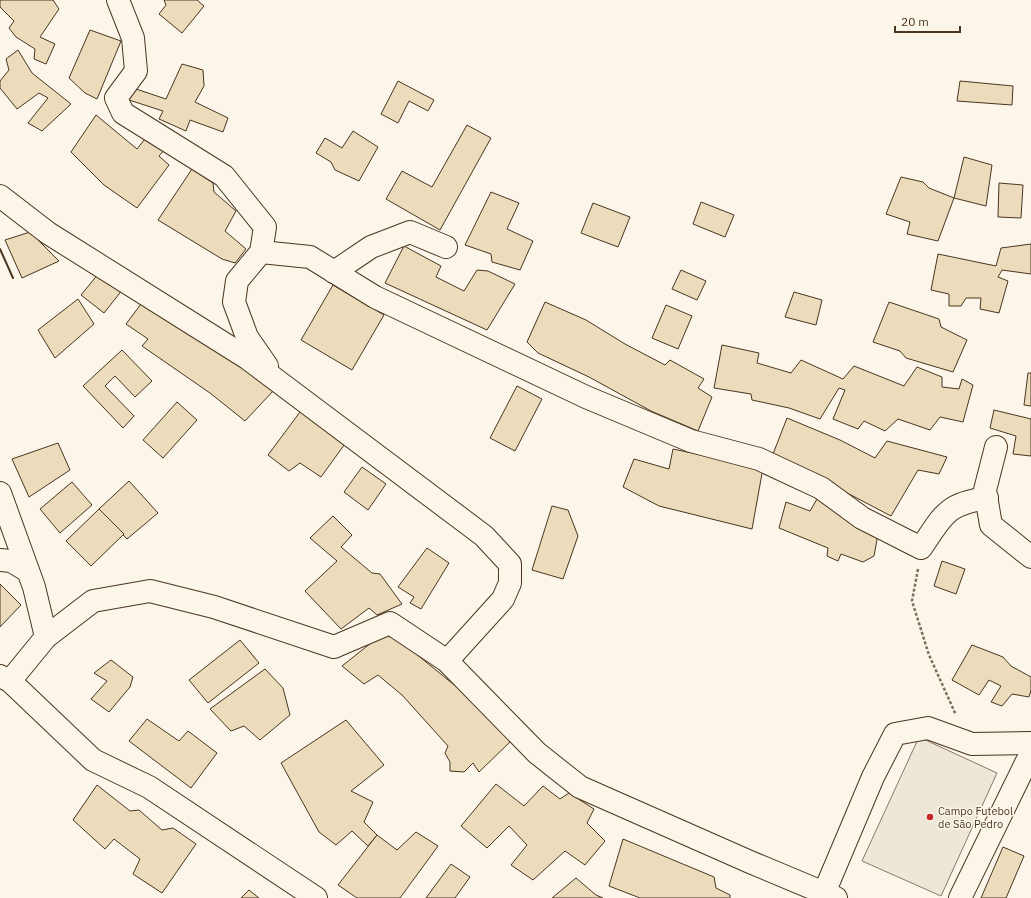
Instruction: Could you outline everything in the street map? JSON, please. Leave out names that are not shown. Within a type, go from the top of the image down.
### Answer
[{"type":"street","points":[[118,0],[133,38],[136,70],[116,98],[123,113],[224,176],[265,227],[261,252],[237,281],[234,302],[247,338],[277,380]]},
{"type":"street","points":[[0,196],[48,233],[247,358],[484,536],[510,564],[510,583],[503,599],[447,660]]},
{"type":"street","points":[[334,272],[371,247],[410,232],[446,247]]},
{"type":"street","points":[[261,252],[310,257],[375,297],[586,397],[691,441],[759,459],[821,488],[862,518],[921,548],[946,512],[966,501],[987,498]]},
{"type":"street","points":[[996,447],[985,490],[991,525],[1031,557]]},
{"type":"street","points":[[0,493],[28,571],[46,637]]},
{"type":"street","points":[[0,560],[11,561],[28,571]]},
{"type":"street","points":[[316,898],[149,787],[93,760],[5,678],[46,637],[93,601],[150,591],[214,607],[334,646],[390,623],[447,660],[537,753],[580,787],[750,862],[830,895],[873,777],[895,734],[928,728],[972,744],[1031,743]]},
{"type":"street","points":[[960,898],[1027,760],[1031,756]]},
{"type":"path","points":[[921,548],[912,601],[929,655],[962,729],[972,744]]},
{"type":"shaded area","name":"Campo Futebol de São Pedro","points":[[919,737],[997,773],[941,896],[862,861]]},
{"type":"building","points":[[0,0],[53,0],[59,9],[40,37],[55,44],[46,64],[34,59],[35,49],[16,37],[9,28],[14,21],[0,7]]},
{"type":"building","points":[[164,0],[197,0],[204,6],[182,33],[159,14],[166,5]]},
{"type":"building","points":[[90,30],[121,41],[97,99],[85,93],[69,78]]},
{"type":"building","points":[[18,50],[32,73],[71,104],[42,131],[28,123],[48,98],[39,93],[17,109],[0,88],[0,81],[9,70],[6,59]]},
{"type":"building","points":[[182,64],[203,70],[204,86],[195,102],[228,118],[223,132],[190,120],[186,131],[159,119],[163,111],[129,100],[133,88],[166,99]]},
{"type":"building","points":[[398,81],[434,100],[428,111],[409,101],[398,123],[381,114]]},
{"type":"building","points":[[960,81],[1013,86],[1012,105],[957,101]]},
{"type":"building","points":[[96,115],[137,149],[145,139],[166,148],[159,156],[169,165],[137,208],[104,185],[71,152]]},
{"type":"building","points":[[467,125],[491,138],[440,230],[386,199],[402,171],[432,187]]},
{"type":"building","points":[[353,131],[378,147],[359,181],[335,170],[331,162],[316,153],[325,138],[342,148]]},
{"type":"building","points":[[964,157],[992,165],[986,206],[954,198]]},
{"type":"building","points":[[192,169],[213,183],[214,192],[236,211],[225,231],[246,249],[235,263],[222,259],[158,220]]},
{"type":"building","points":[[901,177],[923,182],[929,188],[954,198],[938,241],[907,234],[910,222],[886,214]]},
{"type":"building","points":[[999,183],[1023,185],[1021,218],[998,217]]},
{"type":"building","points":[[491,192],[519,203],[507,229],[533,241],[520,270],[492,262],[491,254],[465,245]]},
{"type":"building","points":[[701,202],[734,215],[725,237],[693,224]]},
{"type":"building","points":[[593,203],[630,217],[618,247],[581,233]]},
{"type":"building","points":[[30,232],[59,261],[22,278],[5,240]]},
{"type":"building","points":[[1031,244],[1031,274],[1002,270],[998,277],[1008,281],[999,313],[980,309],[981,298],[966,298],[961,306],[949,306],[949,294],[931,290],[938,254],[996,266],[1001,248]]},
{"type":"building","points":[[404,246],[441,266],[436,277],[464,291],[477,270],[488,271],[515,284],[487,330],[385,283]]},
{"type":"building","points":[[681,270],[706,281],[697,300],[672,289]]},
{"type":"building","points":[[99,273],[123,289],[104,313],[81,295]]},
{"type":"building","points":[[333,285],[384,315],[352,370],[301,340]]},
{"type":"building","points":[[794,292],[822,300],[816,325],[785,317]]},
{"type":"building","points":[[78,299],[94,324],[55,358],[38,330]]},
{"type":"building","points":[[144,300],[274,390],[245,421],[210,393],[142,346],[148,339],[126,324]]},
{"type":"building","points":[[545,302],[586,320],[625,344],[665,365],[670,360],[704,379],[698,388],[712,397],[698,431],[651,411],[589,377],[538,353],[527,342]]},
{"type":"building","points":[[889,302],[939,319],[941,327],[967,340],[953,372],[906,358],[900,351],[873,342]]},
{"type":"building","points":[[666,305],[692,316],[678,349],[652,338]]},
{"type":"building","points":[[722,345],[759,353],[757,363],[791,373],[801,360],[843,379],[854,366],[904,386],[917,367],[942,377],[942,387],[959,389],[962,379],[973,385],[963,422],[940,417],[930,430],[898,419],[885,431],[864,421],[858,429],[833,419],[845,390],[839,388],[820,419],[789,408],[752,400],[751,394],[714,388]]},
{"type":"building","points":[[122,350],[152,381],[135,397],[115,376],[105,386],[134,416],[123,428],[83,386]]},
{"type":"building","points":[[1028,373],[1031,373],[1031,406],[1024,405]]},
{"type":"building","points":[[517,386],[542,399],[515,451],[490,438]]},
{"type":"building","points":[[177,402],[197,420],[163,458],[143,440]]},
{"type":"building","points":[[303,408],[347,441],[321,477],[300,463],[289,471],[268,455]]},
{"type":"building","points":[[994,410],[1031,419],[1031,456],[1013,454],[1016,436],[990,428]]},
{"type":"building","points":[[787,418],[840,440],[875,458],[887,441],[947,457],[939,474],[918,470],[891,516],[773,454]]},
{"type":"building","points":[[58,443],[70,470],[29,497],[12,459]]},
{"type":"building","points":[[673,449],[763,468],[752,529],[659,506],[623,487],[634,459],[669,469]]},
{"type":"building","points":[[362,467],[386,484],[368,510],[344,492]]},
{"type":"building","points":[[129,481],[158,513],[127,539],[99,509]]},
{"type":"building","points":[[72,482],[92,505],[60,533],[40,509]]},
{"type":"building","points":[[817,499],[838,507],[878,534],[874,556],[863,562],[841,554],[838,561],[827,556],[828,548],[779,528],[786,502],[810,511]]},
{"type":"building","points":[[552,506],[568,510],[578,536],[563,579],[532,570]]},
{"type":"building","points":[[99,509],[124,534],[91,566],[66,541]]},
{"type":"building","points":[[333,516],[352,535],[341,547],[372,573],[380,574],[402,604],[377,615],[369,608],[341,629],[305,591],[337,561],[310,538]]},
{"type":"building","points":[[427,548],[449,563],[421,609],[410,603],[414,597],[398,587]]},
{"type":"building","points":[[942,561],[965,569],[956,594],[934,586]]},
{"type":"building","points":[[0,584],[21,605],[0,627]]},
{"type":"building","points":[[381,635],[392,637],[410,649],[458,688],[511,741],[479,772],[473,763],[464,772],[450,771],[450,762],[445,753],[448,746],[402,695],[378,675],[364,684],[342,666]]},
{"type":"building","points":[[240,640],[259,663],[208,703],[189,680]]},
{"type":"building","points":[[972,645],[1003,657],[1011,666],[1031,677],[1031,690],[1029,697],[1012,694],[1002,706],[991,702],[1001,686],[989,680],[979,695],[952,680]]},
{"type":"building","points":[[111,660],[133,677],[130,687],[109,712],[91,699],[107,681],[94,673]]},
{"type":"building","points":[[265,669],[283,688],[290,715],[260,740],[244,726],[231,731],[210,709]]},
{"type":"building","points":[[147,719],[179,741],[188,731],[217,753],[191,788],[129,741]]},
{"type":"building","points":[[346,720],[384,765],[351,791],[373,802],[364,822],[377,835],[368,846],[352,831],[336,845],[319,832],[281,763]]},
{"type":"building","points":[[496,784],[524,806],[543,786],[560,799],[569,793],[594,809],[587,823],[605,841],[585,865],[565,851],[533,880],[511,865],[527,845],[509,826],[487,848],[461,826]]},
{"type":"building","points":[[97,785],[130,811],[139,810],[162,830],[173,828],[196,844],[162,893],[133,874],[140,859],[114,839],[105,849],[73,820]]},
{"type":"building","points":[[416,832],[438,846],[400,898],[357,898],[338,885],[377,835],[397,850]]},
{"type":"building","points":[[623,839],[714,877],[716,888],[730,895],[730,898],[640,898],[609,886]]},
{"type":"building","points":[[1003,847],[1024,856],[1006,898],[981,898]]},
{"type":"building","points":[[451,864],[470,877],[455,898],[426,898]]},
{"type":"building","points":[[576,878],[596,895],[603,898],[552,898]]},
{"type":"building","points":[[249,890],[259,898],[241,898]]},
{"type":"wall","points":[[0,249],[13,278]]},
{"type":"place","name":"Campo Futebol de São Pedro","points":[[930,817]]}]
